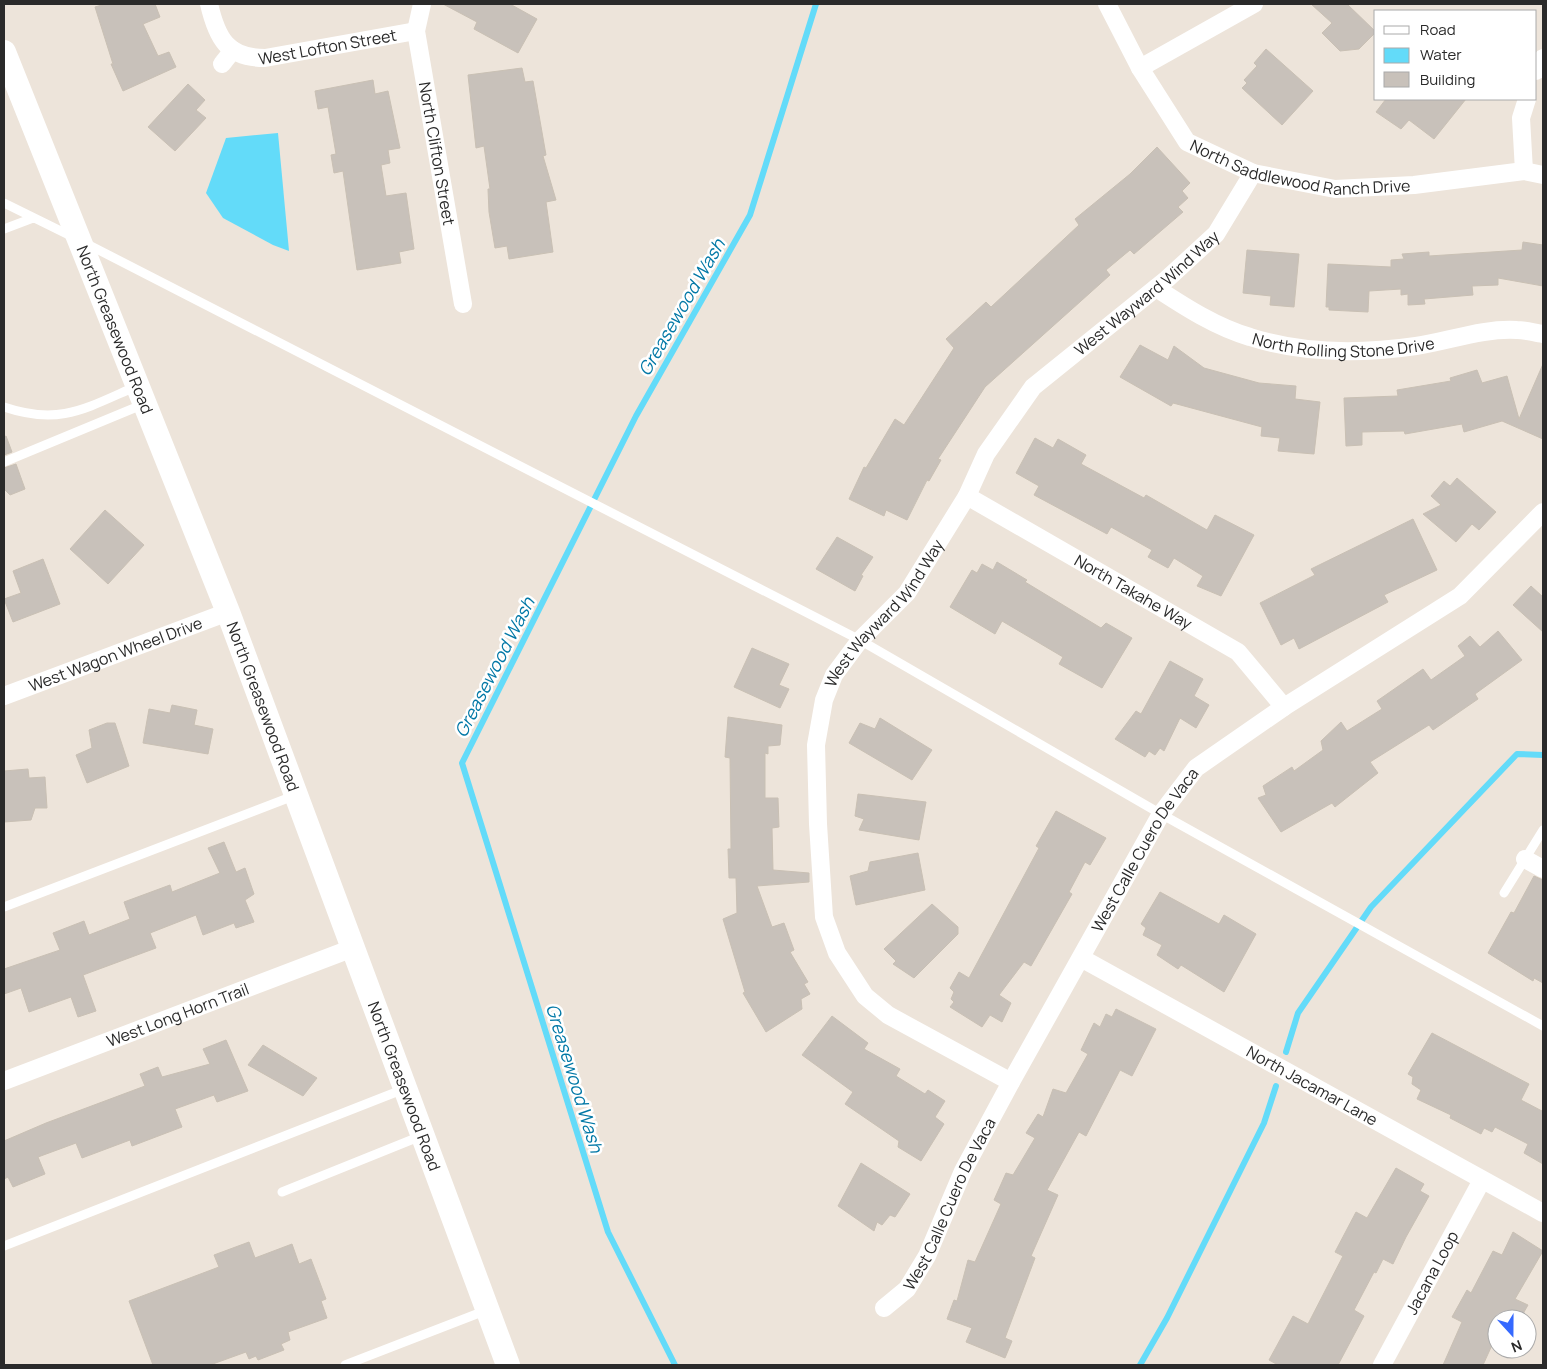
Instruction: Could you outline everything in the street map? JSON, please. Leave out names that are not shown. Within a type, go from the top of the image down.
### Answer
[{"type":"street","points":[[209,4],[214,27],[224,44],[236,52],[222,64]]},
{"type":"street","name":"North Clifton Street","points":[[422,4],[416,31],[463,304]]},
{"type":"street","name":"North Saddlewood Ranch Drive","points":[[1107,4],[1140,68],[1187,142],[1253,173],[1335,189],[1414,185],[1524,171],[1543,175]]},
{"type":"street","points":[[1140,68],[1254,4]]},
{"type":"street","name":"West Lofton Street","points":[[236,52],[265,58],[416,31]]},
{"type":"street","points":[[1537,69],[1543,58]]},
{"type":"street","name":"North Greasewood Road","points":[[6,68],[78,240],[228,612],[508,1365]]},
{"type":"street","points":[[1524,171],[1521,118],[1527,100]]},
{"type":"street","name":"West Wayward Wind Way","points":[[1011,1082],[888,1015],[865,996],[838,953],[824,917],[816,745],[824,700],[834,675],[860,640],[908,593],[967,496],[986,454],[1033,387],[1156,288],[1216,234],[1253,173]]},
{"type":"street","name":"North Rolling Stone Drive","points":[[1156,288],[1190,310],[1249,337],[1309,350],[1369,351],[1407,347],[1456,337],[1516,330],[1543,334]]},
{"type":"street","name":"North Takahe Way","points":[[967,496],[1238,652],[1284,706]]},
{"type":"street","name":"West Calle Cuero De Vaca","points":[[884,1308],[907,1289],[926,1256],[963,1172],[1011,1082],[1162,814],[1196,768],[1284,706],[1460,596],[1543,512]]},
{"type":"street","name":"West Wagon Wheel Drive","points":[[4,696],[228,612]]},
{"type":"street","points":[[1525,859],[1543,869]]},
{"type":"street","name":"West Long Horn Trail","points":[[4,1081],[353,948]]},
{"type":"street","name":"North Jacamar Lane","points":[[1081,958],[1543,1213]]},
{"type":"street","name":"Jacana Loop","points":[[1382,1365],[1482,1180]]},
{"type":"lane","points":[[4,203],[860,640],[1162,814],[1543,1026]]},
{"type":"lane","points":[[4,229],[33,218]]},
{"type":"lane","points":[[4,407],[47,416],[70,414],[141,395]]},
{"type":"lane","points":[[4,462],[141,395]]},
{"type":"lane","points":[[4,906],[296,795]]},
{"type":"lane","points":[[1504,893],[1543,830]]},
{"type":"lane","points":[[4,1246],[406,1089]]},
{"type":"lane","points":[[282,1192],[423,1135]]},
{"type":"lane","points":[[345,1365],[488,1309]]},
{"type":"water","points":[[278,133],[289,251],[273,245],[223,218],[206,193],[226,138]]},
{"type":"building","points":[[105,4],[155,4],[160,17],[143,24],[158,56],[169,52],[176,67],[123,91],[111,64],[113,64],[95,7]]},
{"type":"building","points":[[443,4],[510,4],[537,19],[518,53],[474,29],[477,22]]},
{"type":"building","points":[[1311,4],[1347,4],[1374,30],[1374,34],[1359,49],[1340,51],[1322,33],[1332,23]]},
{"type":"building","points":[[1266,49],[1313,91],[1282,125],[1242,88],[1247,83],[1244,80],[1257,66],[1254,63]]},
{"type":"building","points":[[522,68],[525,82],[533,81],[546,155],[543,156],[556,200],[546,202],[553,252],[509,259],[507,246],[495,248],[489,212],[488,189],[490,189],[484,146],[476,148],[468,75]]},
{"type":"building","points":[[373,80],[375,94],[388,91],[400,148],[388,150],[390,163],[381,165],[386,196],[406,193],[414,249],[399,252],[401,263],[357,270],[343,171],[334,173],[331,155],[336,154],[328,107],[318,109],[315,91]]},
{"type":"building","points":[[188,84],[205,100],[196,110],[206,118],[175,151],[148,127]]},
{"type":"building","points":[[1385,100],[1465,100],[1434,139],[1409,120],[1401,129],[1376,112]]},
{"type":"building","points":[[1157,147],[1190,183],[1182,191],[1188,198],[1178,207],[1183,212],[1134,254],[1130,250],[1106,270],[1110,275],[985,387],[938,459],[941,460],[929,481],[927,480],[907,520],[886,510],[884,516],[849,499],[864,467],[866,468],[895,419],[904,425],[954,348],[946,339],[986,302],[991,307],[1079,225],[1075,219],[1130,174]]},
{"type":"building","points":[[1523,242],[1543,245],[1543,286],[1498,278],[1498,285],[1472,286],[1473,295],[1424,299],[1425,304],[1408,305],[1408,294],[1401,295],[1401,289],[1369,291],[1368,312],[1329,310],[1329,307],[1326,307],[1328,264],[1391,267],[1391,260],[1404,259],[1402,254],[1429,252],[1429,256],[1522,250]]},
{"type":"building","points":[[1247,250],[1299,254],[1294,307],[1270,305],[1271,296],[1243,293]]},
{"type":"building","points":[[1140,345],[1168,360],[1174,346],[1204,368],[1259,383],[1296,386],[1295,399],[1320,402],[1314,454],[1278,451],[1280,438],[1261,436],[1262,427],[1173,403],[1171,406],[1120,377]]},
{"type":"building","points":[[1543,364],[1543,439],[1502,421],[1464,432],[1462,424],[1405,434],[1404,431],[1362,432],[1362,445],[1346,446],[1344,398],[1398,396],[1397,390],[1451,381],[1450,378],[1477,370],[1482,383],[1507,376],[1519,419]]},
{"type":"building","points":[[6,436],[12,452],[4,455],[4,437]]},
{"type":"building","points":[[1035,438],[1053,448],[1058,439],[1086,455],[1081,464],[1144,498],[1146,495],[1207,530],[1215,515],[1254,535],[1221,596],[1197,586],[1203,576],[1174,558],[1168,568],[1148,557],[1152,550],[1111,527],[1107,534],[1034,495],[1039,486],[1016,473]]},
{"type":"building","points":[[16,464],[25,489],[10,495],[4,489],[4,468]]},
{"type":"building","points":[[1457,478],[1496,512],[1479,530],[1472,524],[1456,542],[1423,514],[1441,505],[1431,496],[1444,481],[1450,486]]},
{"type":"building","points":[[105,510],[144,545],[108,584],[70,549]]},
{"type":"building","points":[[1413,519],[1437,570],[1384,595],[1388,602],[1299,649],[1294,638],[1281,645],[1260,603],[1315,575],[1311,569]]},
{"type":"building","points":[[837,537],[873,557],[861,575],[863,576],[855,591],[816,569]]},
{"type":"building","points":[[43,559],[60,604],[13,622],[4,599],[21,593],[13,571]]},
{"type":"building","points":[[997,562],[1027,580],[1025,582],[1101,628],[1106,623],[1132,638],[1102,688],[1059,664],[1063,657],[1002,621],[995,634],[950,607],[972,570],[977,573],[982,564],[993,570]]},
{"type":"building","points":[[1531,586],[1543,597],[1543,632],[1513,605]]},
{"type":"building","points":[[1498,631],[1522,660],[1475,694],[1478,699],[1433,730],[1429,725],[1370,762],[1378,773],[1335,807],[1332,803],[1281,832],[1258,798],[1266,795],[1263,786],[1292,767],[1294,771],[1323,750],[1321,741],[1341,722],[1347,731],[1382,709],[1377,701],[1423,669],[1431,680],[1465,656],[1458,646],[1470,636],[1480,647]]},
{"type":"building","points":[[752,648],[789,664],[779,685],[789,689],[780,708],[734,687]]},
{"type":"building","points":[[1170,661],[1203,679],[1194,696],[1209,705],[1196,728],[1180,718],[1164,751],[1160,748],[1155,755],[1149,751],[1145,757],[1115,739],[1136,711],[1141,714]]},
{"type":"building","points":[[172,705],[197,710],[194,725],[213,729],[208,754],[143,743],[149,709],[170,713]]},
{"type":"building","points":[[728,717],[782,725],[780,745],[768,746],[768,754],[765,753],[765,798],[778,798],[779,827],[772,828],[773,870],[809,873],[809,882],[757,886],[772,927],[784,923],[794,950],[790,952],[808,982],[804,984],[810,994],[801,999],[802,1009],[766,1032],[743,993],[745,992],[723,919],[737,913],[736,878],[729,878],[728,849],[731,849],[730,758],[725,757]]},
{"type":"building","points":[[880,718],[932,750],[912,780],[849,743],[860,723],[875,729]]},
{"type":"building","points":[[107,723],[115,723],[129,766],[87,783],[76,755],[92,748],[89,730]]},
{"type":"building","points":[[28,769],[29,778],[45,777],[47,808],[35,808],[31,820],[4,822],[4,771]]},
{"type":"building","points":[[858,794],[926,802],[919,840],[859,830],[864,819],[855,816]]},
{"type":"building","points":[[1056,811],[1106,838],[1090,865],[1085,862],[1069,892],[1072,894],[1031,966],[1024,962],[999,995],[1011,1003],[1002,1022],[990,1015],[982,1027],[950,1007],[954,1002],[951,999],[954,992],[950,988],[959,972],[969,978],[1039,848],[1036,846]]},
{"type":"building","points":[[224,842],[236,872],[245,868],[254,894],[245,900],[254,922],[236,928],[234,923],[203,935],[196,915],[150,933],[156,948],[83,975],[96,1011],[78,1017],[71,997],[29,1012],[21,988],[4,994],[4,969],[60,950],[53,933],[84,921],[89,935],[130,919],[124,902],[170,885],[172,892],[220,873],[208,848]]},
{"type":"building","points":[[918,853],[925,890],[856,905],[850,876],[868,871],[870,862]]},
{"type":"building","points":[[1534,876],[1543,880],[1543,983],[1534,978],[1533,981],[1488,953],[1511,912],[1514,913]]},
{"type":"building","points":[[1160,892],[1219,924],[1224,915],[1256,934],[1224,992],[1181,965],[1178,969],[1157,955],[1162,945],[1143,935],[1146,928],[1141,924]]},
{"type":"building","points":[[932,904],[958,927],[958,934],[914,978],[893,964],[896,961],[884,949]]},
{"type":"building","points":[[1116,1009],[1156,1029],[1132,1076],[1120,1070],[1086,1136],[1079,1132],[1047,1190],[1058,1195],[1031,1256],[1035,1258],[1005,1338],[1012,1341],[1005,1358],[966,1342],[972,1328],[947,1319],[954,1300],[957,1301],[968,1260],[975,1262],[1001,1204],[994,1200],[1006,1173],[1013,1175],[1035,1138],[1026,1133],[1038,1114],[1043,1117],[1053,1089],[1066,1093],[1088,1054],[1081,1050],[1094,1023],[1100,1027],[1106,1014],[1112,1017]]},
{"type":"building","points":[[832,1016],[868,1043],[864,1049],[900,1069],[896,1076],[925,1094],[928,1090],[945,1101],[935,1117],[944,1124],[921,1161],[898,1147],[899,1141],[845,1104],[853,1092],[802,1055]]},
{"type":"building","points":[[1432,1033],[1529,1084],[1521,1100],[1542,1111],[1543,1108],[1543,1164],[1524,1153],[1528,1144],[1495,1127],[1492,1132],[1484,1128],[1481,1134],[1450,1118],[1451,1115],[1417,1099],[1421,1090],[1412,1084],[1413,1077],[1408,1074]]},
{"type":"building","points":[[226,1040],[248,1091],[217,1102],[214,1095],[175,1109],[182,1127],[132,1146],[130,1140],[82,1158],[76,1143],[38,1157],[45,1174],[13,1187],[8,1177],[4,1179],[4,1141],[46,1123],[145,1086],[140,1074],[158,1067],[162,1077],[210,1064],[203,1049]]},
{"type":"building","points":[[263,1045],[317,1078],[303,1096],[248,1065]]},
{"type":"building","points":[[861,1163],[910,1194],[895,1217],[890,1215],[882,1225],[877,1222],[874,1231],[838,1206]]},
{"type":"building","points":[[1396,1168],[1424,1184],[1420,1191],[1429,1196],[1393,1264],[1383,1259],[1376,1273],[1374,1272],[1354,1310],[1364,1316],[1338,1365],[1278,1365],[1269,1360],[1293,1316],[1308,1324],[1343,1256],[1335,1252],[1356,1212],[1367,1218]]},
{"type":"building","points":[[1513,1232],[1543,1251],[1515,1299],[1528,1305],[1526,1309],[1487,1309],[1487,1356],[1483,1365],[1443,1365],[1462,1322],[1452,1317],[1467,1290],[1471,1293],[1493,1251],[1502,1255]]},
{"type":"building","points":[[249,1242],[255,1258],[292,1244],[299,1264],[311,1259],[326,1299],[321,1301],[327,1318],[288,1332],[290,1340],[281,1344],[284,1350],[258,1360],[256,1356],[249,1359],[246,1352],[210,1365],[153,1365],[129,1301],[219,1267],[214,1255]]},
{"type":"waterway","name":"Greasewood Wash","points":[[675,1365],[608,1232],[462,763],[636,416],[750,215],[816,4]]},
{"type":"waterway","points":[[1286,1052],[1298,1013],[1371,907],[1517,754],[1543,755]]},
{"type":"waterway","points":[[1140,1365],[1167,1318],[1264,1123],[1276,1086]]}]
